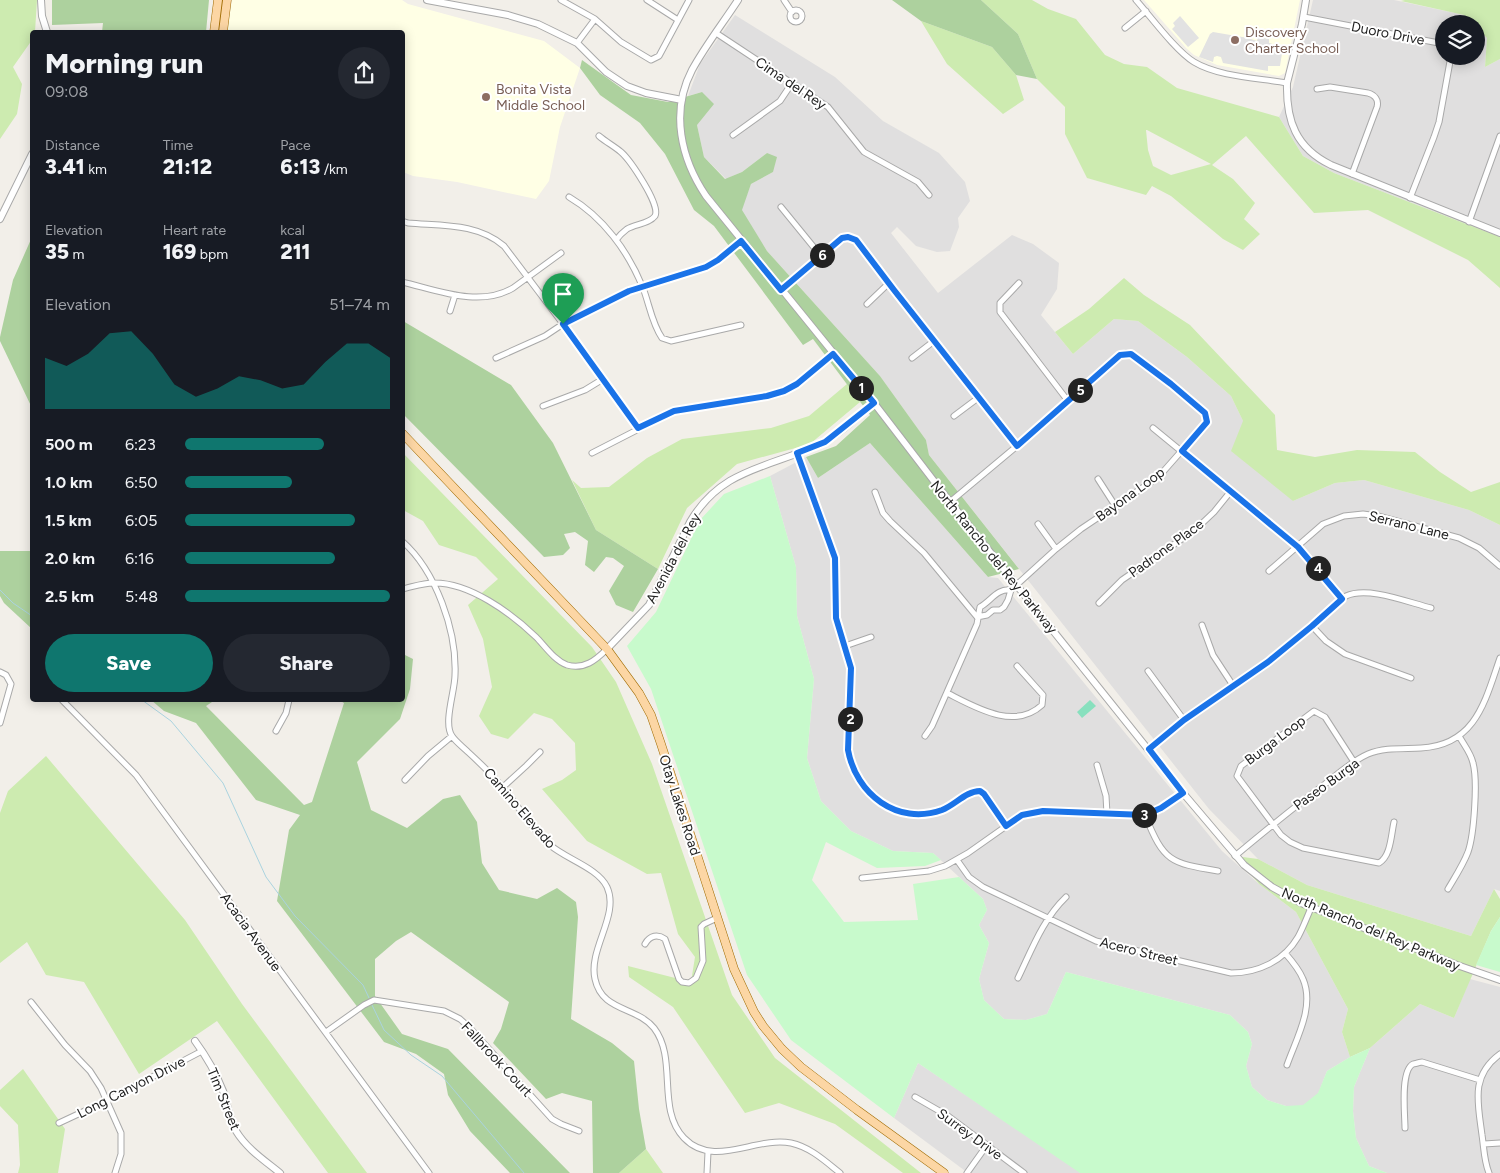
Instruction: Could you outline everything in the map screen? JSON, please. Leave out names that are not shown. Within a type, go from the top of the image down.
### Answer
[{"type":"main road","points":[[214,30],[218,0]]},
{"type":"main road","points":[[223,30],[227,0]]},
{"type":"main road","name":"Otay Lakes Road","points":[[405,436],[607,649],[629,679],[651,715],[734,969],[754,1012],[782,1049],[800,1067],[944,1173]]},
{"type":"street","points":[[41,0],[42,16],[46,30]]},
{"type":"street","points":[[427,0],[508,15],[538,24],[577,43],[606,72],[621,83],[646,93],[682,100]]},
{"type":"street","points":[[561,0],[595,19],[621,42],[646,59],[651,60],[660,56],[689,0]]},
{"type":"street","points":[[647,0],[678,20]]},
{"type":"street","name":"North Rancho del Rey Parkway","points":[[738,0],[692,70],[682,100],[681,133],[686,160],[695,180],[706,196],[874,403],[1013,587],[1149,749],[1183,793],[1236,856],[1253,873],[1272,888],[1311,908],[1500,980]]},
{"type":"street","points":[[784,0],[792,12]]},
{"type":"street","points":[[1136,0],[1184,54],[1193,61],[1220,72],[1287,83]]},
{"type":"street","points":[[1306,0],[1304,17],[1287,83],[1288,114],[1298,138],[1318,158],[1352,174],[1500,233]]},
{"type":"street","points":[[1125,28],[1146,11]]},
{"type":"street","name":"Duoro Drive","points":[[1304,17],[1435,42]]},
{"type":"street","points":[[577,43],[595,19]]},
{"type":"street","name":"Cima del Rey","points":[[716,33],[828,107],[864,152],[918,182],[929,195]]},
{"type":"street","points":[[1410,198],[1439,122],[1449,65]]},
{"type":"street","points":[[733,135],[780,101],[792,83]]},
{"type":"street","points":[[1317,89],[1330,87],[1373,95],[1377,100],[1377,107],[1352,174]]},
{"type":"street","points":[[599,136],[621,153],[635,168],[656,210],[654,216],[648,221],[628,229],[616,240]]},
{"type":"street","points":[[1469,222],[1500,136]]},
{"type":"street","points":[[0,218],[30,158]]},
{"type":"street","points":[[569,197],[591,212],[616,240],[632,263],[659,334],[666,341],[741,325]]},
{"type":"street","points":[[781,207],[821,256]]},
{"type":"street","points":[[405,222],[462,227],[481,231],[493,237],[504,246],[528,276],[638,428]]},
{"type":"street","points":[[781,290],[842,238],[854,238],[1017,446]]},
{"type":"street","points":[[496,358],[545,336],[563,324],[617,296],[706,267],[718,260],[741,241]]},
{"type":"street","points":[[405,283],[455,295],[478,297],[496,295],[513,288],[561,253]]},
{"type":"street","points":[[867,304],[889,283]]},
{"type":"street","points":[[1019,283],[1000,303],[1000,312],[1068,401]]},
{"type":"street","points":[[450,311],[455,295]]},
{"type":"street","points":[[912,358],[934,341]]},
{"type":"street","points":[[592,453],[674,411],[767,396],[784,391],[797,384],[833,354]]},
{"type":"street","name":"Bayona Loop","points":[[950,502],[1120,355],[1131,354],[1205,413],[1207,422],[1154,480],[1056,549],[1013,587]]},
{"type":"street","points":[[544,406],[585,390],[603,379]]},
{"type":"street","points":[[954,416],[978,398]]},
{"type":"street","name":"Avenida del Rey","points":[[607,649],[649,605],[690,522],[718,489],[737,476],[825,442],[874,403]]},
{"type":"street","points":[[1153,428],[1298,547],[1342,599]]},
{"type":"street","points":[[797,453],[834,552],[836,566],[836,618],[851,668],[848,750],[853,769],[860,782],[868,792],[891,808],[909,813],[942,810],[970,793],[980,791],[1006,826]]},
{"type":"street","points":[[1098,479],[1116,507]]},
{"type":"street","name":"Padrone Place","points":[[1099,603],[1122,580],[1195,530],[1214,512],[1230,491]]},
{"type":"street","points":[[875,492],[884,513],[890,521],[924,553],[977,617]]},
{"type":"street","name":"Serrano Lane","points":[[1269,571],[1298,547],[1316,528],[1344,516],[1363,514],[1378,516],[1459,538],[1479,548],[1500,566]]},
{"type":"street","points":[[1038,524],[1056,549]]},
{"type":"street","points":[[405,544],[416,555],[444,609],[454,641],[455,675],[448,722],[452,736],[428,756],[405,780]]},
{"type":"street","points":[[405,588],[432,583],[446,584],[467,590],[488,601],[529,630],[556,658],[566,664],[576,666],[588,664],[607,649]]},
{"type":"street","points":[[977,617],[987,615],[994,610],[1000,610],[1004,607],[1013,587]]},
{"type":"street","points":[[925,736],[932,726],[976,624],[980,607],[988,603],[999,592],[1013,587]]},
{"type":"street","points":[[1149,749],[1184,720],[1268,662],[1342,599],[1354,593],[1365,592],[1431,608]]},
{"type":"street","points":[[988,603],[994,610]]},
{"type":"street","points":[[1202,625],[1213,655],[1234,687]]},
{"type":"street","points":[[1312,626],[1326,642],[1345,654],[1411,678]]},
{"type":"street","points":[[845,646],[872,637]]},
{"type":"street","name":"Paseo Burga","points":[[1236,856],[1272,825],[1354,762],[1369,753],[1381,750],[1432,747],[1446,743],[1459,736],[1468,729],[1478,715],[1500,658]]},
{"type":"street","points":[[947,692],[976,707],[1002,716],[1014,717],[1031,712],[1042,705],[1043,695],[1017,666]]},
{"type":"street","points":[[1148,671],[1184,720]]},
{"type":"street","points":[[0,672],[6,675],[11,684],[0,723]]},
{"type":"street","name":"Acacia Avenue","points":[[64,702],[136,775],[429,1173]]},
{"type":"street","points":[[276,731],[286,713],[289,702]]},
{"type":"street","name":"Burga Loop","points":[[1272,825],[1240,782],[1237,776],[1241,766],[1314,711],[1325,717],[1354,762]]},
{"type":"street","name":"Camino Elevado","points":[[452,736],[503,787],[523,815],[545,840],[557,851],[595,874],[607,887],[610,907],[594,966],[596,984],[601,994],[609,1002],[642,1018],[658,1034],[663,1048],[671,1111],[675,1125],[688,1142],[708,1152]]},
{"type":"street","points":[[1448,889],[1460,868],[1471,840],[1475,779],[1473,763],[1468,750],[1459,736]]},
{"type":"street","points":[[503,787],[540,752]]},
{"type":"street","points":[[1097,765],[1106,796],[1106,814]]},
{"type":"street","points":[[862,878],[937,869],[957,860],[1022,815],[1043,811],[1145,815],[1161,808],[1183,793]]},
{"type":"street","points":[[1145,815],[1156,841],[1170,858],[1185,866],[1218,871]]},
{"type":"street","points":[[1272,825],[1285,839],[1298,847],[1379,863],[1384,860],[1388,850],[1394,822]]},
{"type":"street","name":"Acero Street","points":[[957,860],[969,877],[983,887],[1096,941],[1224,972],[1253,971],[1270,964],[1285,953],[1298,937],[1311,908]]},
{"type":"street","points":[[1018,978],[1047,918],[1066,897]]},
{"type":"street","points":[[645,944],[648,939],[654,936],[662,936],[666,939],[679,979],[682,982],[689,983],[696,978],[703,961],[704,952],[700,933],[701,927],[717,918]]},
{"type":"street","points":[[1285,953],[1300,973],[1305,984],[1307,997],[1306,1010],[1287,1065]]},
{"type":"street","name":"Fallbrook Court","points":[[326,1032],[374,1000],[444,1011],[460,1018],[470,1028],[552,1119],[579,1131]]},
{"type":"street","points":[[31,1002],[65,1046],[90,1072],[101,1088],[121,1133],[122,1154],[115,1173]]},
{"type":"street","name":"Tim Street","points":[[195,1041],[215,1072],[224,1092],[230,1118],[235,1129],[251,1150],[280,1173]]},
{"type":"street","name":"Long Canyon Drive","points":[[59,1124],[202,1051]]},
{"type":"street","points":[[1490,1173],[1485,1162],[1477,1094],[1480,1080],[1490,1061],[1500,1054]]},
{"type":"street","points":[[1406,1128],[1403,1094],[1410,1067],[1414,1064],[1422,1062],[1480,1080]]},
{"type":"street","name":"Surrey Drive","points":[[915,1097],[948,1116],[1024,1173]]},
{"type":"street","points":[[708,1173],[708,1152],[721,1152],[770,1142],[786,1142],[809,1150],[840,1173]]},
{"type":"street","points":[[1484,1144],[1500,1143]]},
{"type":"street","points":[[967,1173],[987,1145]]},
{"type":"shaded area","name":"Bonita Vista Middle School","points":[[232,0],[402,0],[408,4],[544,41],[580,68],[560,127],[549,181],[536,199],[457,182],[413,176],[405,173],[405,30],[227,30]]},
{"type":"shaded area","name":"Discovery Charter School","points":[[1144,0],[1300,0],[1285,73],[1279,76],[1217,65],[1194,55]]},
{"type":"shaded area","points":[[1313,0],[1394,0],[1464,15],[1435,15],[1435,65],[1485,65],[1485,36],[1487,38],[1485,67],[1500,59],[1500,237],[1334,173],[1303,156],[1279,117],[1293,87]]},
{"type":"shaded area","points":[[735,15],[835,77],[883,121],[939,153],[965,182],[970,201],[958,218],[959,227],[950,251],[937,252],[916,246],[897,227],[891,233],[938,293],[1012,235],[1033,244],[1059,263],[1057,289],[1041,315],[1073,354],[1114,319],[1138,321],[1187,357],[1231,396],[1243,421],[1293,501],[1335,483],[1364,480],[1469,510],[1500,525],[1500,891],[1494,889],[1471,936],[1307,885],[1258,859],[1209,809],[929,455],[926,440],[880,376],[767,251],[741,210],[751,184],[773,172],[767,153],[742,172],[726,179],[704,157],[697,125],[702,92],[688,96],[700,64]]},
{"type":"shaded area","points":[[1180,16],[1199,38],[1188,47],[1172,29],[1175,26],[1173,23]]},
{"type":"shaded area","points":[[1213,32],[1257,41],[1258,37],[1269,39],[1269,43],[1283,47],[1280,66],[1268,66],[1268,71],[1223,63],[1221,57],[1217,56],[1214,57],[1213,62],[1199,57],[1210,34]]},
{"type":"shaded area","points":[[870,443],[988,577],[998,578],[1222,851],[1259,884],[1296,912],[1348,1009],[1342,1032],[1350,1057],[1327,1071],[1318,1094],[1303,1106],[1286,1106],[1267,1100],[1252,1087],[1246,1066],[1252,1044],[1248,1032],[1230,1015],[1066,972],[1047,1014],[1026,1020],[1004,1019],[984,1000],[979,979],[989,943],[979,925],[987,910],[983,899],[933,853],[893,851],[851,831],[821,801],[807,758],[814,679],[797,616],[796,567],[770,476],[806,457],[818,478]]},
{"type":"shaded area","points":[[1470,979],[1500,987],[1500,1173],[1387,1173],[1369,1166],[1356,1138],[1353,1111],[1354,1087],[1370,1048],[1420,1004],[1454,1018]]},
{"type":"shaded area","points":[[918,1063],[1080,1173],[968,1173],[894,1118]]},
{"type":"green space","points":[[0,0],[37,0],[35,30],[30,30],[30,43],[13,67],[22,84],[17,114],[0,139]]},
{"type":"green space","points":[[52,0],[209,0],[206,30],[102,30],[103,23],[52,25]]},
{"type":"green space","points":[[892,0],[981,0],[1018,34],[1037,79],[1016,75],[992,47],[921,21]]},
{"type":"green space","points":[[981,0],[1032,0],[1048,9],[1076,19],[1105,55],[1124,64],[1147,67],[1177,88],[1279,117],[1303,156],[1334,173],[1500,237],[1500,288],[1468,260],[1368,210],[1314,213],[1246,136],[1212,165],[1233,179],[1255,203],[1244,219],[1260,234],[1243,250],[1223,239],[1171,196],[1152,186],[1146,195],[1087,178],[1065,134],[1065,107],[1037,79],[1018,34]],"holes":[[[1147,130],[1211,164],[1171,175],[1153,166],[1148,150]]]},
{"type":"green space","points":[[1500,0],[1500,59],[1485,67],[1487,38],[1485,36],[1485,15],[1464,15],[1401,1]]},
{"type":"green space","points":[[921,21],[992,47],[1016,75],[1024,100],[1003,114],[947,64]]},
{"type":"green space","points":[[582,60],[631,95],[668,102],[702,92],[714,104],[697,125],[704,157],[725,179],[742,172],[767,153],[777,157],[773,172],[751,184],[742,210],[767,251],[880,376],[926,440],[929,455],[1019,569],[988,577],[870,443],[818,478],[806,457],[836,446],[870,415],[813,339],[803,345],[714,226],[694,210],[665,154],[640,123],[600,95],[580,68]]},
{"type":"green space","points":[[30,242],[30,404],[0,341],[13,280]]},
{"type":"green space","points":[[1124,278],[1144,295],[1190,325],[1275,415],[1277,450],[1315,457],[1357,450],[1415,452],[1440,472],[1471,492],[1500,482],[1500,525],[1469,510],[1364,480],[1335,483],[1293,501],[1231,451],[1243,421],[1231,396],[1187,357],[1138,321],[1114,319],[1073,354],[1055,332],[1089,309]]},
{"type":"green space","points":[[405,322],[511,385],[553,443],[596,530],[658,569],[633,612],[616,605],[609,591],[624,566],[613,558],[606,557],[594,572],[585,565],[588,541],[575,532],[564,534],[570,548],[563,555],[544,557],[405,416]]},
{"type":"green space","points":[[847,384],[860,402],[810,444],[737,464],[687,508],[658,569],[596,530],[572,480],[581,488],[609,487],[647,458],[682,439],[771,428],[809,416]]},
{"type":"green space","points":[[405,455],[592,647],[616,682],[652,764],[732,995],[775,1058],[921,1173],[903,1173],[835,1124],[779,1103],[745,1113],[673,1007],[629,977],[628,966],[691,982],[695,957],[678,934],[661,873],[647,874],[587,841],[542,789],[562,780],[576,770],[575,743],[552,719],[534,713],[508,739],[491,734],[479,716],[492,687],[483,639],[468,605],[498,579],[476,557],[439,545],[423,521],[405,511]]},
{"type":"green space","points":[[770,476],[796,567],[797,616],[814,679],[807,758],[821,801],[851,831],[893,851],[933,853],[941,860],[925,866],[877,868],[826,842],[812,880],[844,922],[918,920],[913,884],[959,877],[983,899],[987,910],[979,925],[989,943],[979,979],[984,1000],[1004,1019],[1026,1020],[1047,1014],[1066,972],[1230,1015],[1248,1032],[1252,1044],[1246,1066],[1252,1087],[1267,1100],[1286,1106],[1303,1105],[1318,1093],[1327,1071],[1370,1048],[1354,1087],[1353,1111],[1356,1138],[1369,1166],[1387,1173],[1080,1173],[918,1063],[894,1118],[791,1040],[747,975],[651,689],[627,646],[656,612],[700,520],[724,494]]},
{"type":"green space","points":[[0,551],[30,551],[30,627],[4,603],[0,596]]},
{"type":"green space","points":[[405,655],[413,659],[410,689],[400,719],[357,762],[371,810],[407,828],[443,799],[460,795],[477,822],[482,863],[499,890],[537,899],[557,888],[576,902],[578,917],[571,1019],[612,1043],[634,1061],[639,1109],[646,1149],[619,1173],[593,1173],[592,1101],[562,1093],[546,1099],[493,1043],[501,1029],[509,1002],[411,932],[396,941],[375,959],[375,996],[402,1034],[448,1049],[570,1173],[510,1173],[470,1131],[448,1095],[444,1074],[416,1054],[384,1042],[277,901],[289,830],[300,815],[256,800],[196,723],[164,711],[153,702],[212,702],[206,706],[304,805],[312,802],[344,703],[342,702],[405,702]]},
{"type":"green space","points":[[1090,700],[1096,706],[1082,718],[1077,712]]},
{"type":"green space","points":[[46,756],[185,920],[242,1004],[367,1173],[328,1173],[217,1021],[139,1074],[84,982],[46,975],[27,942],[0,963],[0,813],[8,791]]},
{"type":"green space","points":[[1235,856],[1258,859],[1307,885],[1471,936],[1494,889],[1500,899],[1500,917],[1491,931],[1454,1018],[1420,1004],[1370,1048],[1350,1057],[1342,1032],[1348,1009],[1296,912],[1259,884]]},
{"type":"green space","points":[[1500,917],[1500,972],[1476,965],[1491,931]]},
{"type":"green space","points":[[23,1069],[65,1129],[58,1173],[18,1173],[20,1165],[18,1125],[0,1106],[0,1090]]},
{"type":"green space","points":[[646,1149],[663,1173],[619,1173]]},
{"type":"waterway","points":[[0,590],[13,603],[30,615]]},
{"type":"waterway","points":[[145,702],[171,721],[223,783],[266,877],[295,916],[363,985],[369,998]]},
{"type":"waterway","points":[[372,1005],[384,1030],[411,1055],[442,1076],[524,1173]]},
{"type":"place","name":"Discovery Charter School","points":[[1235,40]]},
{"type":"place","name":"Bonita Vista Middle School","points":[[486,97]]},
{"type":"route","points":[[842,238],[854,238],[1017,446],[1120,355],[1131,354],[1205,413],[1207,422],[1182,451],[1287,536],[1317,567],[1342,599],[1268,662],[1184,720],[1149,749],[1183,793],[1161,808],[1145,815],[1032,812],[1022,815],[1006,826],[984,794],[977,791],[964,796],[953,805],[935,812],[909,813],[896,810],[880,802],[868,792],[856,776],[851,762],[848,750],[852,684],[851,668],[836,618],[835,558],[833,547],[797,453],[832,438],[874,403],[833,354],[797,384],[784,391],[767,396],[674,411],[638,428],[563,324],[629,291],[706,267],[718,260],[741,241],[781,290],[842,238]]}]
